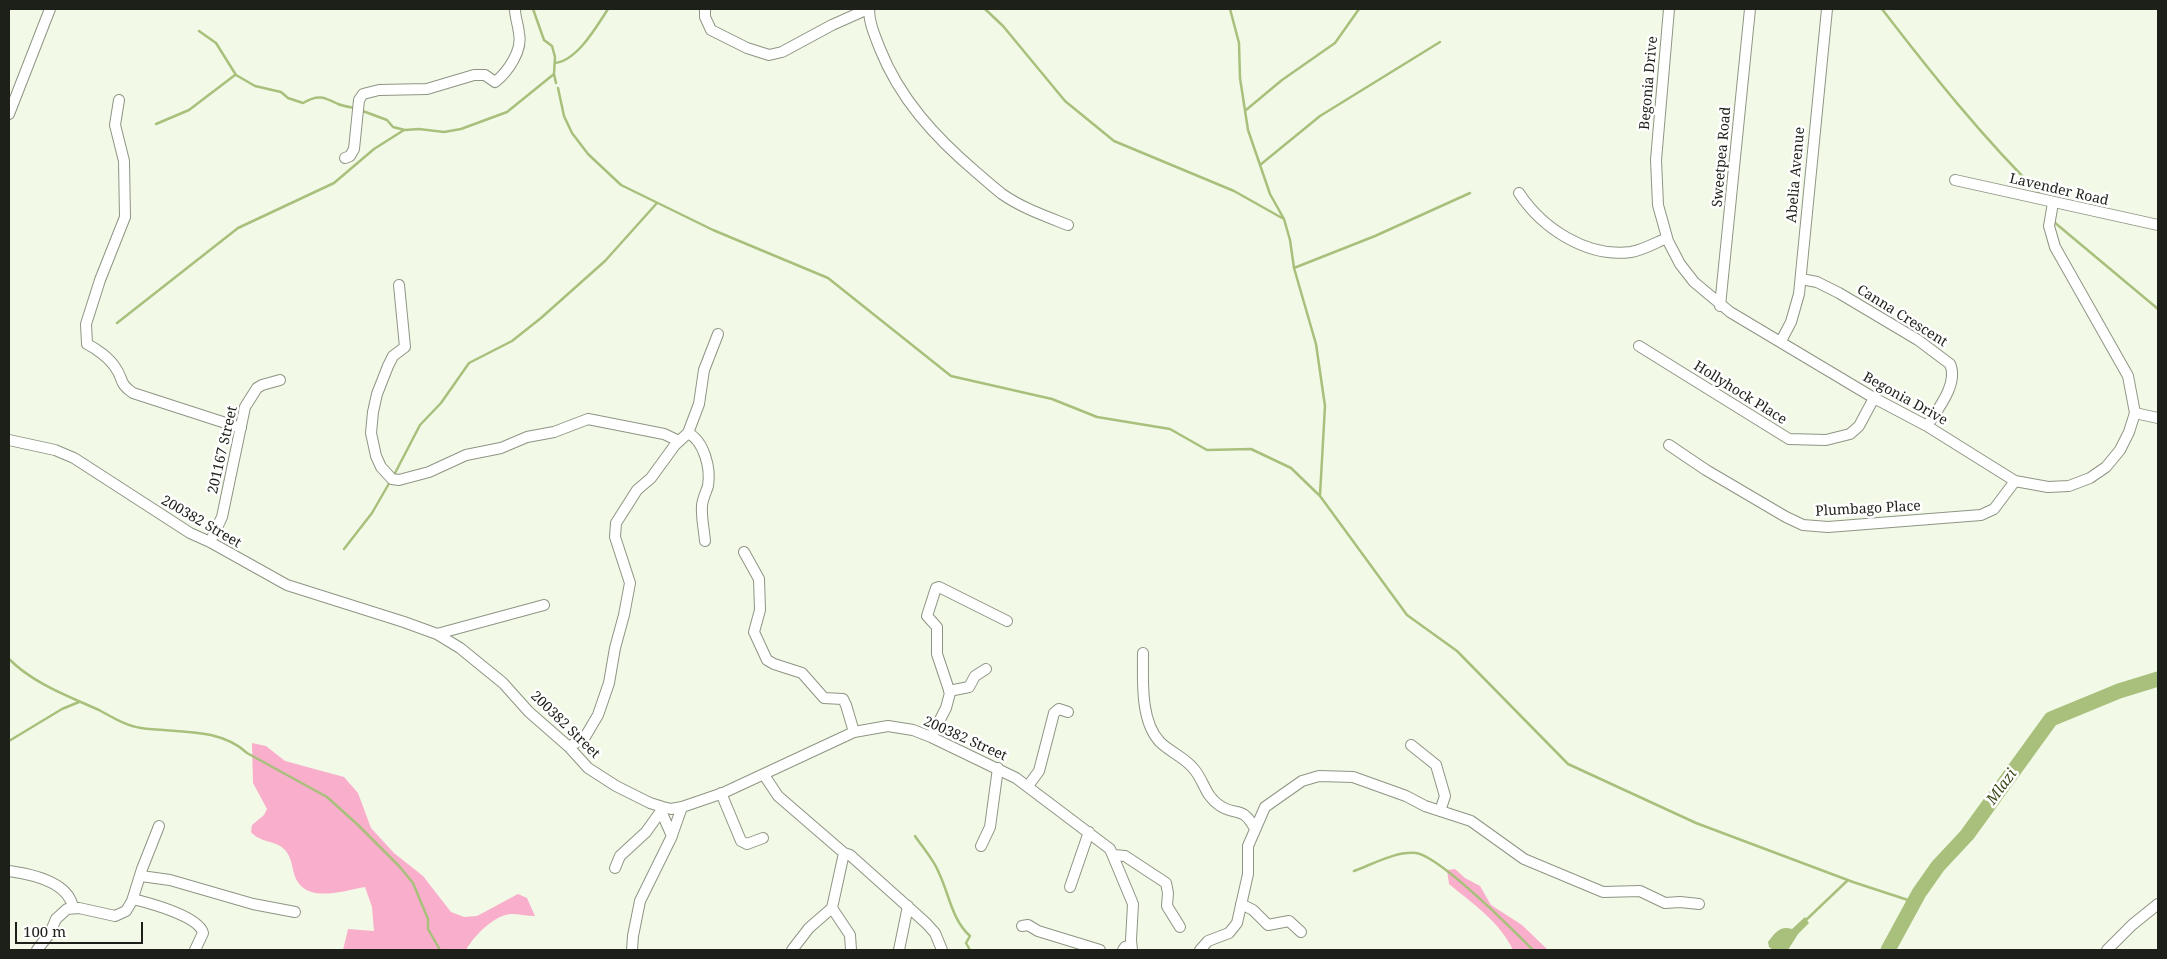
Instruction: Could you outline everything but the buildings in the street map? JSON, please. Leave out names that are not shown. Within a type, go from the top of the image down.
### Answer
[{"type":"street","points":[[9,114],[50,9]]},
{"type":"street","points":[[345,158],[350,156],[354,149],[359,100],[368,91],[427,89],[474,75],[485,76],[495,82],[512,62],[518,50],[520,35],[515,9]]},
{"type":"street","points":[[705,9],[705,17],[711,30],[747,48],[769,55],[782,52],[832,25],[868,9],[876,39],[894,80],[926,124],[956,155],[1001,193],[1035,212],[1068,225]]},
{"type":"street","name":"Begonia Drive","points":[[1669,9],[1656,160],[1658,205],[1667,238],[1680,264],[1694,282],[1720,306],[1874,398],[1927,426],[2015,480],[2048,487],[2070,486],[2090,478],[2106,467],[2120,450],[2129,432],[2134,413],[2128,376],[2055,247],[2049,226],[2054,203]]},
{"type":"street","name":"Sweetpea Road","points":[[1720,306],[1750,9]]},
{"type":"street","name":"Abelia Avenue","points":[[1781,341],[1795,310],[1801,280],[1827,9]]},
{"type":"street","points":[[119,100],[115,125],[124,161],[125,217],[100,280],[86,324],[87,344],[111,362],[116,369],[120,382],[133,393],[241,428]]},
{"type":"street","name":"Lavender Road","points":[[1955,180],[2158,225]]},
{"type":"street","points":[[1519,192],[1533,212],[1565,237],[1579,244],[1629,252],[1642,249],[1667,238]]},
{"type":"street","name":"Canna Crescent","points":[[1801,280],[1817,282],[1839,293],[1918,340],[1950,364],[1953,377],[1950,386],[1927,426]]},
{"type":"street","points":[[399,284],[405,347],[394,356],[382,378],[373,412],[371,433],[376,456],[381,467],[392,479],[399,480],[428,472],[466,455],[501,448],[527,438],[554,432],[588,419],[664,434],[679,441]]},
{"type":"street","points":[[569,747],[585,737],[598,715],[609,683],[615,648],[624,615],[630,583],[615,537],[616,523],[637,490],[657,472],[679,441],[688,433],[699,404],[704,370],[718,334]]},
{"type":"street","name":"Hollyhock Place","points":[[1639,346],[1789,439],[1803,441],[1826,440],[1850,434],[1859,426],[1874,398]]},
{"type":"street","name":"201167 Street","points":[[210,542],[222,517],[245,407],[257,388],[280,380]]},
{"type":"street","points":[[2134,413],[2158,418]]},
{"type":"street","points":[[688,433],[698,440],[702,446],[708,475],[708,484],[702,504],[705,541]]},
{"type":"street","name":"200382 Street","points":[[9,440],[55,450],[74,458],[190,533],[210,542],[287,585],[436,634],[472,657],[503,683],[529,712],[569,747],[588,768],[662,809],[682,807],[721,793],[764,775],[854,732],[888,726],[913,730],[931,737],[998,768],[1028,786],[1104,844],[1114,855],[1133,904],[1129,948]]},
{"type":"street","name":"Plumbago Place","points":[[1669,445],[1706,470],[1786,517],[1814,527],[1882,524],[1981,515],[1994,509],[2015,480]]},
{"type":"street","points":[[744,552],[759,579],[760,610],[754,632],[767,660],[802,673],[824,698],[843,699],[854,732]]},
{"type":"street","points":[[931,737],[946,708],[949,691],[938,654],[937,627],[927,616],[936,588],[942,589],[1007,621]]},
{"type":"street","points":[[436,634],[544,605]]},
{"type":"street","points":[[1143,653],[1146,706],[1155,735],[1171,752],[1191,766],[1212,799],[1220,806],[1243,812],[1251,820],[1255,829]]},
{"type":"street","points":[[949,691],[968,687],[975,676],[986,669]]},
{"type":"street","points":[[1028,786],[1039,771],[1054,713],[1059,709],[1068,712]]},
{"type":"street","points":[[1411,745],[1436,765],[1445,796],[1440,811]]},
{"type":"street","points":[[981,846],[990,826],[998,768]]},
{"type":"street","points":[[764,775],[778,796],[908,906],[935,934],[942,950]]},
{"type":"street","points":[[1200,950],[1208,941],[1223,936],[1233,929],[1237,923],[1248,874],[1248,846],[1265,807],[1302,781],[1319,776],[1339,775],[1359,779],[1406,796],[1425,806],[1471,820],[1524,859],[1603,892],[1640,891],[1665,904],[1687,902],[1699,904]]},
{"type":"street","points":[[721,793],[741,841],[747,844],[763,838]]},
{"type":"street","points":[[632,950],[640,901],[672,836],[682,807]]},
{"type":"street","points":[[662,809],[672,836]]},
{"type":"street","points":[[615,868],[620,856],[646,832],[662,809]]},
{"type":"street","points":[[37,950],[50,934],[59,915],[67,909],[73,908],[118,915],[126,911],[133,899],[142,869],[159,826]]},
{"type":"street","points":[[1070,887],[1090,832]]},
{"type":"street","points":[[792,950],[809,928],[832,908],[844,853]]},
{"type":"street","points":[[1114,855],[1125,856],[1166,883],[1167,906],[1180,927]]},
{"type":"street","points":[[9,870],[31,875],[60,888],[70,896],[73,908]]},
{"type":"street","points":[[141,876],[170,880],[253,904],[295,912]]},
{"type":"street","points":[[133,899],[169,910],[198,925],[203,934],[195,950]]},
{"type":"street","points":[[1241,904],[1253,910],[1268,925],[1284,921],[1292,922],[1300,932]]},
{"type":"street","points":[[2107,950],[2132,924],[2158,904]]},
{"type":"street","points":[[898,950],[908,906]]},
{"type":"street","points":[[832,908],[850,935],[851,950]]},
{"type":"street","points":[[1022,926],[1028,925],[1038,931],[1100,950]]},
{"type":"shaded area","points":[[252,743],[266,746],[285,761],[344,777],[358,793],[371,828],[394,853],[423,876],[451,912],[464,917],[477,916],[518,894],[527,898],[535,916],[511,914],[498,918],[479,933],[466,950],[343,950],[348,929],[374,931],[372,907],[365,887],[328,894],[309,891],[302,887],[296,879],[291,860],[285,850],[255,836],[251,832],[252,825],[264,815],[267,809],[253,783]]},
{"type":"shaded area","points":[[1455,869],[1465,878],[1480,886],[1491,905],[1522,925],[1548,950],[1513,950],[1508,940],[1493,922],[1449,884],[1447,870]]},
{"type":"shaded area","points":[[1805,917],[1809,923],[1798,934],[1788,950],[1773,950],[1769,947],[1768,942],[1778,931],[1784,928],[1792,929]]},
{"type":"waterway","points":[[533,9],[544,40],[552,46],[555,57],[554,74],[556,83]]},
{"type":"waterway","points":[[555,63],[563,61],[579,50],[608,9]]},
{"type":"waterway","points":[[985,9],[1003,26],[1065,101],[1114,141],[1234,191],[1282,218]]},
{"type":"waterway","points":[[1230,9],[1239,43],[1240,78],[1248,130],[1270,194],[1284,219],[1290,240],[1294,268],[1316,344],[1325,406],[1320,495]]},
{"type":"waterway","points":[[1246,110],[1282,80],[1335,43],[1359,9]]},
{"type":"waterway","points":[[1882,9],[1959,105],[2042,196]]},
{"type":"waterway","points":[[199,31],[216,43],[236,75],[255,86],[281,92],[288,98],[303,103],[313,98],[321,98],[354,108]]},
{"type":"waterway","points":[[1260,165],[1320,116],[1440,42]]},
{"type":"waterway","points":[[360,110],[387,120],[393,127],[405,130],[419,129],[444,132],[461,129],[507,112],[554,74]]},
{"type":"waterway","points":[[156,124],[189,110],[235,75]]},
{"type":"waterway","points":[[558,88],[564,116],[572,133],[588,154],[621,185],[713,230],[828,278],[951,376],[1052,399],[1097,417],[1170,429],[1207,450],[1251,449],[1291,468],[1320,496],[1407,615],[1457,651],[1568,764],[1696,823],[1853,882],[1914,902]]},
{"type":"waterway","points":[[117,323],[238,228],[334,183],[374,149],[404,130]]},
{"type":"waterway","points":[[1294,268],[1375,236],[1470,193]]},
{"type":"waterway","points":[[394,475],[420,425],[441,403],[469,363],[512,341],[541,318],[605,261],[657,203]]},
{"type":"waterway","points":[[2054,222],[2158,309]]},
{"type":"waterway","points":[[344,549],[372,513],[391,480]]},
{"type":"waterway","points":[[9,659],[29,676],[125,723],[141,728],[197,733],[224,739],[327,797],[358,825],[399,866],[413,883],[428,919],[428,929],[440,950]]},
{"type":"waterway","name":"Mlazi","points":[[1888,950],[1919,893],[1938,866],[1967,835],[2051,719],[2119,691],[2158,679]]},
{"type":"waterway","points":[[9,741],[62,709],[79,702]]},
{"type":"waterway","points":[[915,836],[934,863],[955,915],[970,936],[966,943],[970,950]]},
{"type":"waterway","points":[[1354,871],[1401,854],[1416,853],[1427,857],[1459,880],[1533,950]]},
{"type":"waterway","points":[[1806,920],[1848,880]]}]
